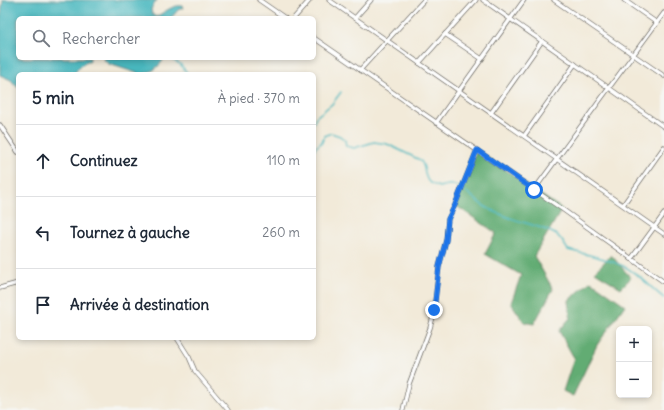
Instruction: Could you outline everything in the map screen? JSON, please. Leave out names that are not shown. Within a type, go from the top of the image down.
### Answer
[{"type":"street","points":[[259,0],[282,16]]},
{"type":"street","points":[[296,16],[310,0]]},
{"type":"street","points":[[329,0],[664,234]]},
{"type":"street","points":[[355,18],[371,0]]},
{"type":"street","points":[[360,70],[424,0]]},
{"type":"street","points":[[419,63],[476,0]]},
{"type":"street","points":[[483,0],[664,127]]},
{"type":"street","points":[[436,123],[524,0]]},
{"type":"street","points":[[554,0],[664,76]]},
{"type":"street","points":[[624,0],[657,23]]},
{"type":"street","points":[[534,190],[664,13]]},
{"type":"street","points":[[446,34],[482,59]]},
{"type":"street","points":[[316,39],[477,150],[664,282]]},
{"type":"street","points":[[491,113],[542,41]]},
{"type":"street","points":[[524,136],[575,64]]},
{"type":"street","points":[[0,125],[16,149]]},
{"type":"street","points":[[623,205],[664,147]]},
{"type":"street","points":[[403,410],[409,384],[433,317],[439,267],[446,240],[448,219],[477,150]]},
{"type":"street","points":[[631,259],[664,214]]},
{"type":"street","points":[[0,288],[16,284]]},
{"type":"street","points":[[178,340],[189,357],[195,371],[228,410]]},
{"type":"green space","points":[[477,150],[562,209],[534,256],[553,289],[534,324],[524,322],[511,303],[521,275],[485,254],[496,233],[455,205]]},
{"type":"green space","points":[[611,255],[631,278],[621,288],[595,272]]},
{"type":"green space","points":[[591,281],[625,305],[597,345],[573,396],[563,391],[574,358],[559,331],[570,318],[569,300]]},
{"type":"water","points":[[3,0],[157,0],[151,9],[152,14],[155,16],[16,16],[16,60],[90,60],[79,67],[75,72],[16,72],[16,86],[11,80],[0,75],[0,21]]},
{"type":"water","points":[[176,6],[182,6],[183,8],[178,10],[173,16],[158,16]]},
{"type":"water","points":[[104,60],[163,60],[160,64],[149,72],[134,72],[109,64]]},
{"type":"waterway","points":[[173,60],[180,64],[186,72]]},
{"type":"waterway","points":[[316,117],[332,104],[341,92]]},
{"type":"waterway","points":[[316,147],[322,142],[324,136],[331,133],[340,136],[345,140],[346,146],[354,148],[374,142],[387,144],[420,160],[424,166],[426,177],[429,182],[439,187],[446,185],[458,186],[481,204],[494,211],[557,235],[568,250],[602,258],[619,264],[641,278],[664,298]]},
{"type":"route","points":[[434,310],[439,267],[446,240],[448,219],[477,150],[534,190]]}]
